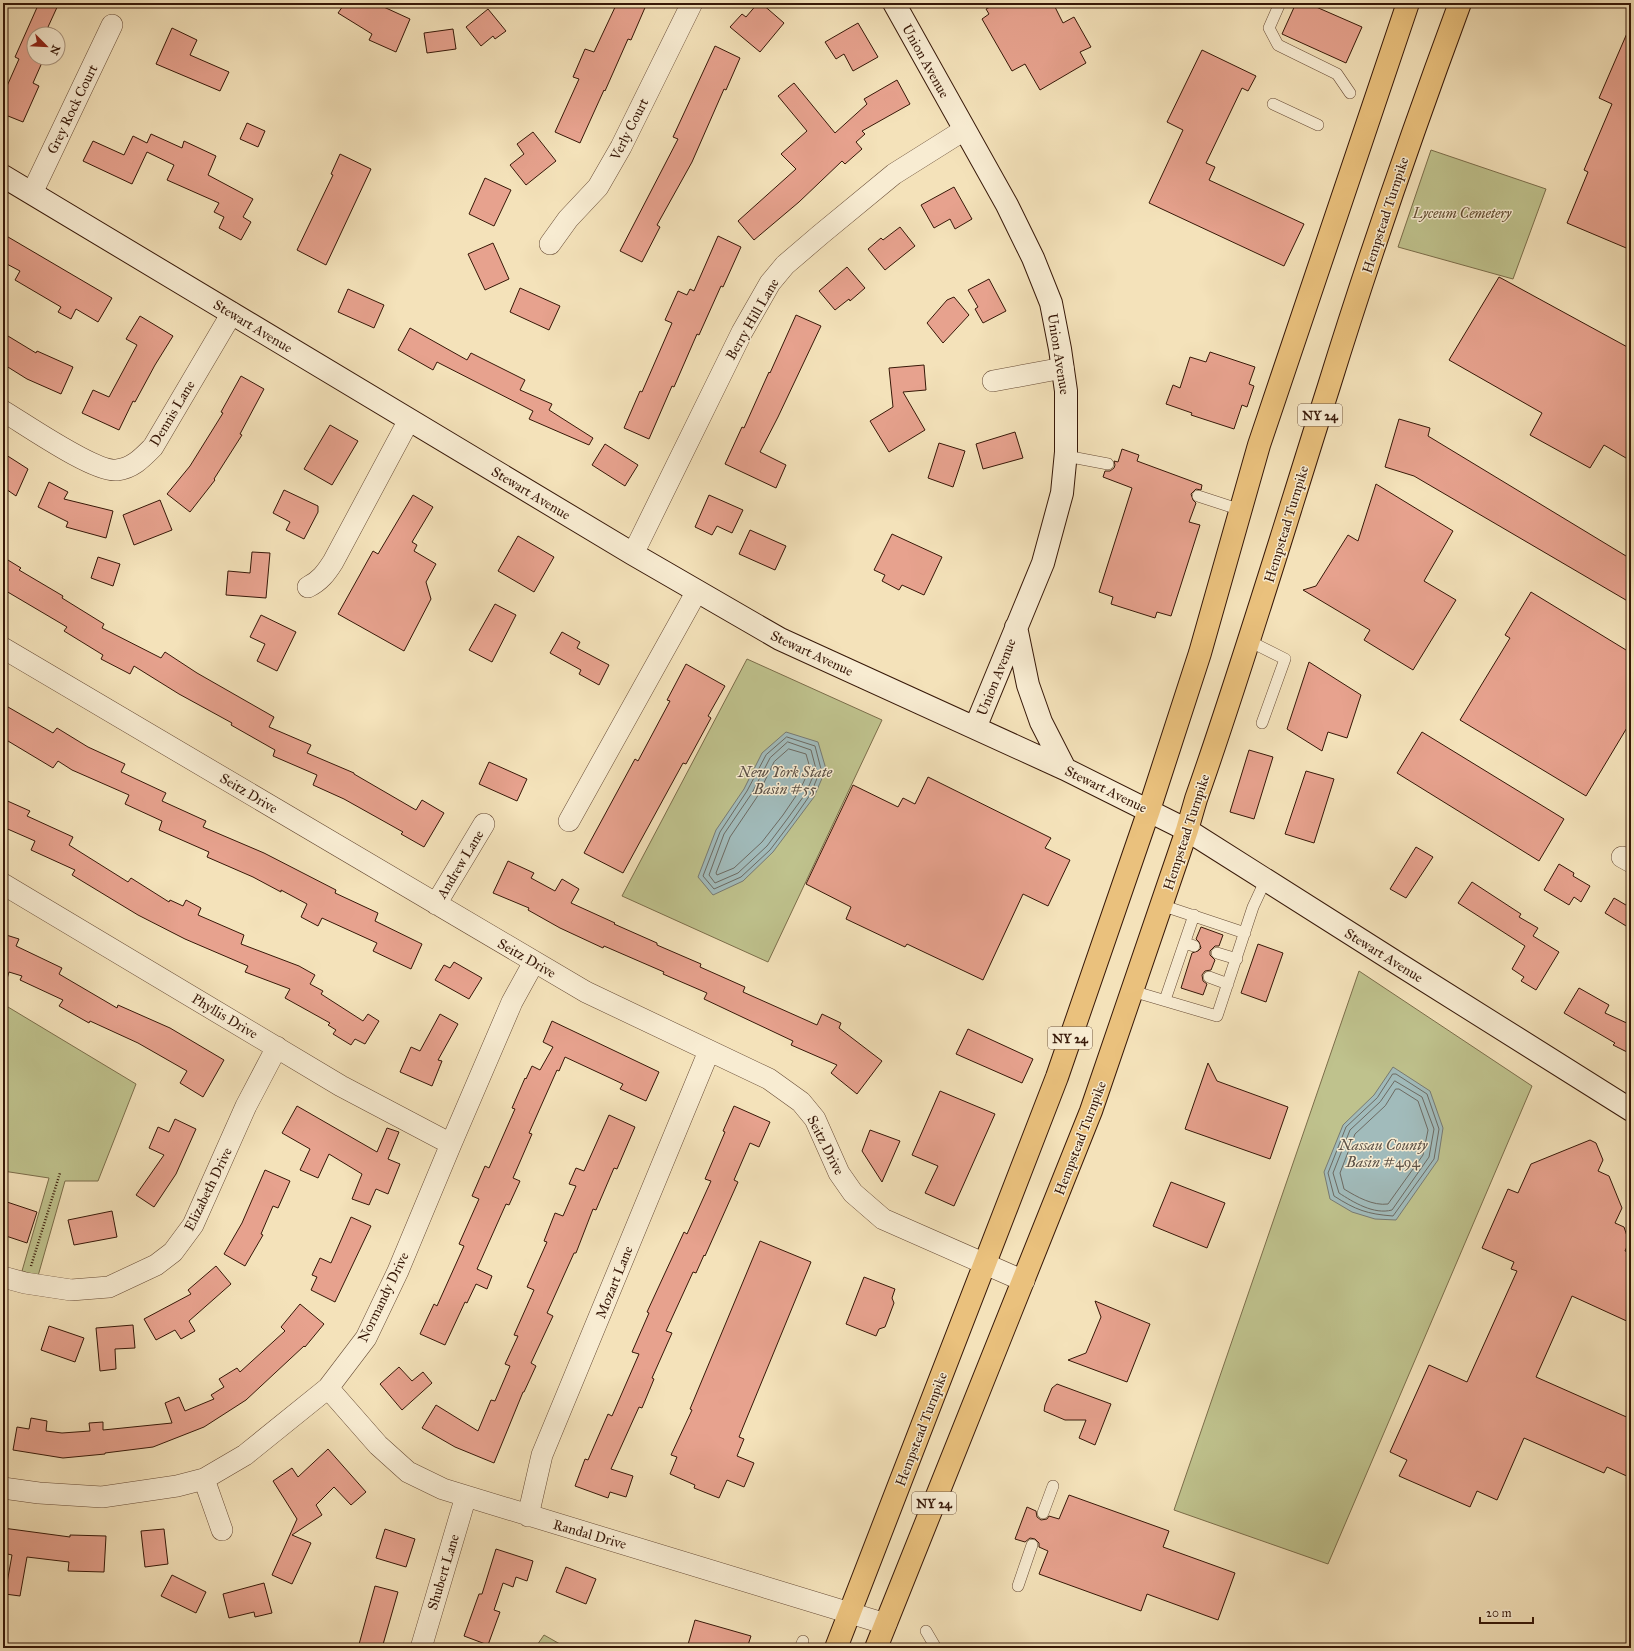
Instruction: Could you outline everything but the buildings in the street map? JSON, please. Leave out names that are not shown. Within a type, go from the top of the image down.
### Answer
[{"type":"main road","name":"Union Avenue","points":[[894,3],[1007,205],[1033,258],[1051,303],[1066,391],[1066,456],[1062,493],[1043,563],[975,728]]},
{"type":"main road","name":"Hempstead Turnpike","points":[[836,1648],[1057,1077],[1149,810],[1200,653],[1262,438],[1408,3]]},
{"type":"main road","name":"Hempstead Turnpike","points":[[876,1648],[1024,1281],[1091,1110],[1187,830],[1249,641],[1388,204],[1460,3]]},
{"type":"main road","name":"Stewart Avenue","points":[[3,176],[633,554],[780,639],[1065,769],[1187,830],[1631,1110]]},
{"type":"main road","points":[[1016,628],[1028,685],[1041,722],[1065,769]]},
{"type":"street","name":"Verly Court","points":[[550,244],[568,219],[598,187],[621,147],[692,3]]},
{"type":"street","name":"Grey Rock Court","points":[[32,193],[112,25]]},
{"type":"street","name":"Berry Hill Lane","points":[[633,554],[742,332],[770,284],[785,265],[820,234],[894,174],[964,130]]},
{"type":"street","name":"Dennis Lane","points":[[3,411],[86,461],[107,469],[117,470],[138,463],[152,447],[232,314]]},
{"type":"street","points":[[993,381],[1063,368]]},
{"type":"street","points":[[308,586],[316,583],[333,562],[409,420]]},
{"type":"street","points":[[569,821],[697,592]]},
{"type":"street","name":"Seitz Drive","points":[[3,648],[586,992],[768,1079],[801,1102],[815,1119],[839,1173],[853,1193],[883,1219],[1024,1281]]},
{"type":"street","name":"Andrew Lane","points":[[436,904],[484,824]]},
{"type":"street","name":"Phyllis Drive","points":[[3,884],[341,1086],[451,1144]]},
{"type":"street","name":"Normandy Drive","points":[[3,1488],[39,1493],[102,1497],[177,1486],[204,1478],[245,1455],[328,1388],[366,1338],[398,1271],[512,1002],[534,962]]},
{"type":"street","name":"Elizabeth Drive","points":[[3,1277],[25,1283],[71,1290],[109,1287],[156,1265],[173,1252],[193,1225],[246,1106],[277,1047]]},
{"type":"street","name":"Mozart Lane","points":[[528,1516],[542,1455],[709,1051]]},
{"type":"street","name":"Randal Drive","points":[[328,1388],[378,1445],[408,1472],[443,1489],[886,1624]]},
{"type":"street","points":[[204,1478],[222,1530]]},
{"type":"street","name":"Shubert Lane","points":[[421,1648],[466,1496]]},
{"type":"lane","points":[[1280,3],[1269,28],[1278,45],[1337,74],[1350,93]]},
{"type":"lane","points":[[1273,104],[1318,126]]},
{"type":"lane","points":[[1066,456],[1108,464]]},
{"type":"lane","points":[[1198,496],[1241,510]]},
{"type":"lane","points":[[1249,641],[1285,659],[1262,723]]},
{"type":"lane","points":[[1132,991],[1218,1016],[1245,933],[1266,879]]},
{"type":"lane","points":[[1161,906],[1194,915],[1245,933]]},
{"type":"lane","points":[[1165,1000],[1181,969],[1190,944],[1194,915]]},
{"type":"lane","points":[[1217,953],[1237,959]]},
{"type":"lane","points":[[1209,978],[1228,984]]},
{"type":"lane","points":[[1043,1513],[1053,1486]]},
{"type":"lane","points":[[1018,1586],[1032,1545]]},
{"type":"lane","points":[[926,1631],[936,1648]]},
{"type":"path","points":[[25,1283],[60,1173]]},
{"type":"green space","name":"Lyceum Cemetery","points":[[1431,150],[1546,189],[1513,279],[1398,247]]},
{"type":"green space","points":[[747,659],[882,720],[768,962],[622,896]]},
{"type":"green space","points":[[1359,971],[1532,1086],[1328,1564],[1174,1510]]},
{"type":"green space","points":[[3,1004],[136,1084],[98,1181],[65,1181],[38,1276],[22,1271],[49,1178],[3,1171]]},
{"type":"green space","points":[[544,1635],[567,1648],[535,1648]]},
{"type":"water","name":"New York State Basin #55","points":[[786,732],[818,742],[826,769],[814,797],[773,852],[743,881],[713,895],[698,877],[716,830],[744,789],[762,753]]},
{"type":"water","name":"Nassau County Basin #494","points":[[1393,1067],[1430,1091],[1443,1128],[1438,1160],[1396,1220],[1375,1219],[1352,1212],[1330,1199],[1324,1172],[1343,1125],[1374,1095]]}]
